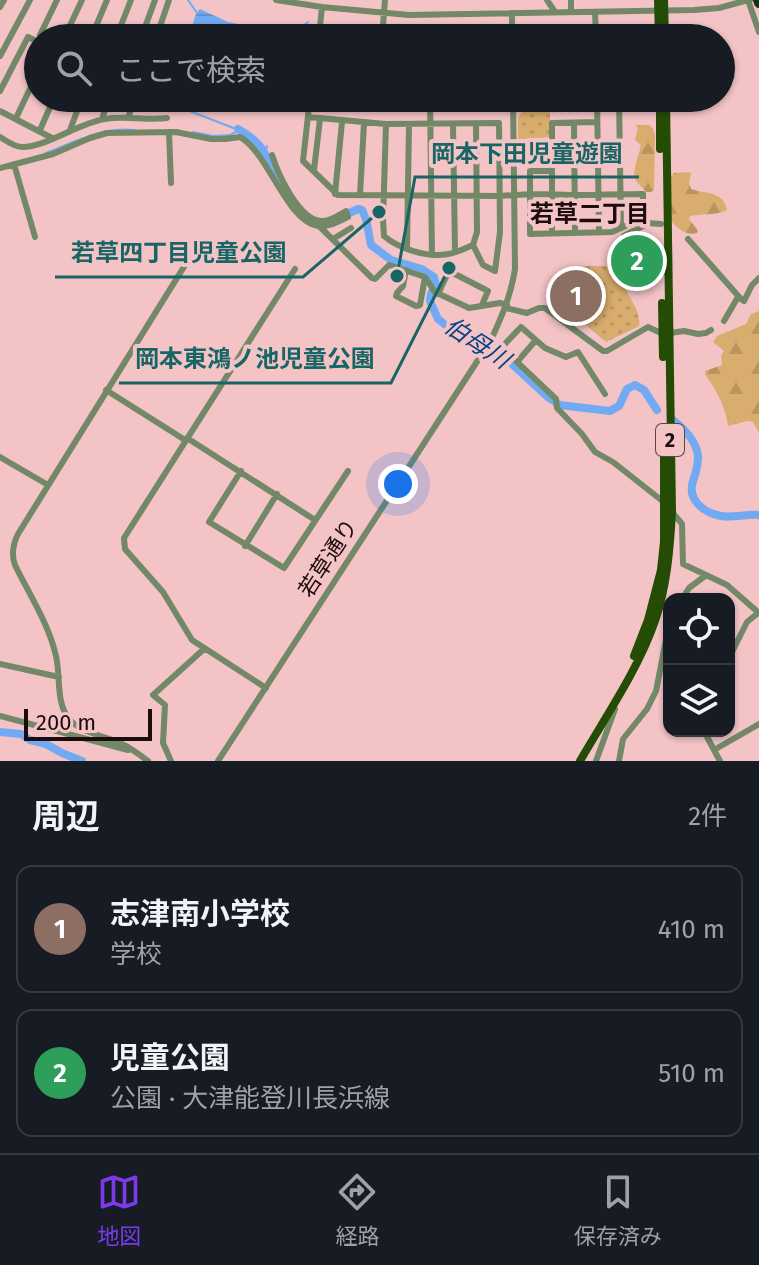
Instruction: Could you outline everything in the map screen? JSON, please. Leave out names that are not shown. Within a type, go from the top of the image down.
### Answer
[{"type":"main road","points":[[658,0],[663,24]]},
{"type":"main road","points":[[660,24],[664,0]]},
{"type":"main road","name":"2","points":[[663,112],[661,224],[665,272]]},
{"type":"main road","name":"2","points":[[580,761],[635,666],[655,622],[668,565],[672,512],[663,112]]},
{"type":"main road","name":"2","points":[[573,761],[631,660],[648,620],[661,570],[664,542],[666,333]]},
{"type":"street","points":[[0,7],[4,0]]},
{"type":"street","points":[[0,56],[30,0]]},
{"type":"street","points":[[45,24],[57,0]]},
{"type":"street","points":[[71,24],[82,0]]},
{"type":"street","points":[[97,24],[107,0]]},
{"type":"street","points":[[122,24],[131,0]]},
{"type":"street","points":[[146,24],[155,0],[168,2],[161,24]]},
{"type":"street","points":[[276,0],[384,14],[661,11],[719,8],[748,0],[759,32]]},
{"type":"street","points":[[383,24],[385,0]]},
{"type":"street","points":[[547,0],[555,12]]},
{"type":"street","points":[[571,0],[571,12]]},
{"type":"street","points":[[320,24],[322,7]]},
{"type":"street","points":[[595,12],[596,24]]},
{"type":"street","points":[[512,13],[512,24]]},
{"type":"street","points":[[0,91],[24,45]]},
{"type":"street","points":[[16,118],[24,101]]},
{"type":"street","points":[[0,111],[52,138]]},
{"type":"street","points":[[40,130],[48,112]]},
{"type":"street","points":[[70,130],[77,112]]},
{"type":"street","points":[[102,119],[104,112]]},
{"type":"street","points":[[128,118],[130,112]]},
{"type":"street","points":[[309,112],[303,161],[335,194],[384,197],[501,196],[514,195],[530,195],[552,194],[643,194],[643,218],[612,232],[530,234],[530,195],[530,171],[551,171]]},
{"type":"street","points":[[430,112],[432,255]]},
{"type":"street","name":"若草通り","points":[[218,761],[488,344],[506,306],[515,269],[513,112]]},
{"type":"street","points":[[597,112],[599,233]]},
{"type":"street","points":[[620,112],[621,228]]},
{"type":"street","points":[[308,117],[386,124],[499,123],[501,196],[495,271],[483,265],[473,245],[477,232],[476,124]]},
{"type":"street","points":[[0,137],[20,148],[102,119],[167,118]]},
{"type":"street","points":[[314,170],[320,119]]},
{"type":"street","points":[[335,194],[342,122]]},
{"type":"street","points":[[552,233],[552,123],[596,122]]},
{"type":"street","points":[[360,195],[364,123]]},
{"type":"street","points":[[574,123],[575,233]]},
{"type":"street","points":[[386,124],[384,236],[399,246],[432,255],[451,254],[473,245]]},
{"type":"street","points":[[407,248],[409,124]]},
{"type":"street","points":[[453,124],[455,251]]},
{"type":"street","points":[[169,132],[171,183]]},
{"type":"street","points":[[0,168],[53,154],[107,133],[169,132],[211,139],[240,137],[254,146],[268,172],[306,222],[330,225],[348,217],[346,211],[321,221],[309,216],[279,178],[272,155]]},
{"type":"street","points":[[14,164],[35,237]]},
{"type":"street","points":[[661,224],[648,223],[624,236],[635,270],[665,272]]},
{"type":"street","points":[[319,226],[372,278],[375,279],[389,265],[425,277],[435,292],[469,308],[500,303],[527,313],[545,308],[603,351],[614,348],[648,327],[657,333],[684,331],[698,334],[711,330]]},
{"type":"street","points":[[333,239],[351,228]]},
{"type":"street","points":[[688,239],[744,301],[759,278]]},
{"type":"street","points":[[148,761],[122,744],[73,724],[63,709],[57,657],[50,636],[13,559],[15,540],[200,241]]},
{"type":"street","points":[[266,688],[192,640],[163,592],[123,544],[126,533],[295,269]]},
{"type":"street","points":[[406,270],[403,286],[396,296],[416,306],[420,305],[425,277]]},
{"type":"street","points":[[435,292],[447,275],[453,273],[488,291],[482,305]]},
{"type":"street","points":[[724,321],[738,297]]},
{"type":"street","points":[[501,348],[520,327],[545,348],[566,357],[578,352],[606,393]]},
{"type":"street","points":[[517,362],[536,340]]},
{"type":"street","points":[[488,344],[501,348],[517,362],[556,403],[560,412],[595,452],[613,462],[664,502],[682,524],[683,564],[727,585],[759,613],[747,622],[735,646]]},
{"type":"street","points":[[106,390],[241,471],[315,520]]},
{"type":"street","points":[[0,457],[48,485]]},
{"type":"street","points":[[241,471],[209,522],[284,568],[348,471]]},
{"type":"street","points":[[245,546],[277,494]]},
{"type":"street","points":[[686,593],[705,576]]},
{"type":"street","points":[[655,622],[663,624]]},
{"type":"street","points":[[171,761],[163,743],[165,705],[153,695],[204,649]]},
{"type":"street","points":[[619,761],[623,739],[647,709],[656,691],[663,655]]},
{"type":"street","points":[[0,664],[59,677]]},
{"type":"street","points":[[596,761],[616,706],[614,701]]},
{"type":"street","points":[[0,716],[135,752]]},
{"type":"street","points":[[714,750],[759,724]]},
{"type":"street","points":[[707,737],[720,761]]},
{"type":"green space","points":[[522,112],[550,112],[550,137],[518,139],[518,117]]},
{"type":"green space","points":[[635,125],[650,125],[655,135],[654,190],[651,192],[646,192],[635,177],[641,145],[635,140],[638,128]]},
{"type":"green space","points":[[689,172],[691,189],[718,196],[727,210],[690,216],[698,230],[693,234],[683,231],[671,221],[671,176]]},
{"type":"green space","points":[[580,266],[609,266],[621,276],[638,313],[639,326],[606,342],[580,320]]},
{"type":"green space","points":[[759,311],[759,433],[753,422],[728,426],[723,406],[705,371],[722,365],[724,351],[713,342],[717,336],[746,324],[751,314]]},
{"type":"water","points":[[200,9],[238,24],[193,24]]},
{"type":"waterway","points":[[188,0],[197,13]]},
{"type":"waterway","points":[[192,112],[236,129]]},
{"type":"waterway","points":[[193,132],[230,135],[238,129]]},
{"type":"waterway","name":"伯母川","points":[[238,129],[256,141],[283,186]]},
{"type":"waterway","points":[[46,153],[100,133],[135,130]]},
{"type":"waterway","name":"伯母川","points":[[265,152],[267,146]]},
{"type":"waterway","name":"伯母川","points":[[340,217],[362,210],[371,245],[391,260],[422,269],[434,277],[436,285],[430,301],[438,319],[458,335],[498,351],[560,405],[610,411],[619,406],[627,389],[635,385],[644,390],[657,410]]},
{"type":"waterway","name":"伯母川","points":[[673,420],[689,435],[697,450],[698,463],[692,494],[698,504],[721,516],[759,515]]},
{"type":"waterway","points":[[0,732],[21,734],[82,761]]},
{"type":"place","name":"若草四丁目児童公園","points":[[379,212]]},
{"type":"place","name":"児童公園","points":[[637,261]]},
{"type":"place","name":"岡本東鴻ノ池児童公園","points":[[449,268]]},
{"type":"place","name":"岡本下田児童遊園","points":[[397,276]]},
{"type":"place","name":"志津南小学校","points":[[576,296]]},
{"type":"district","name":"若草二丁目","points":[[590,214]]}]
